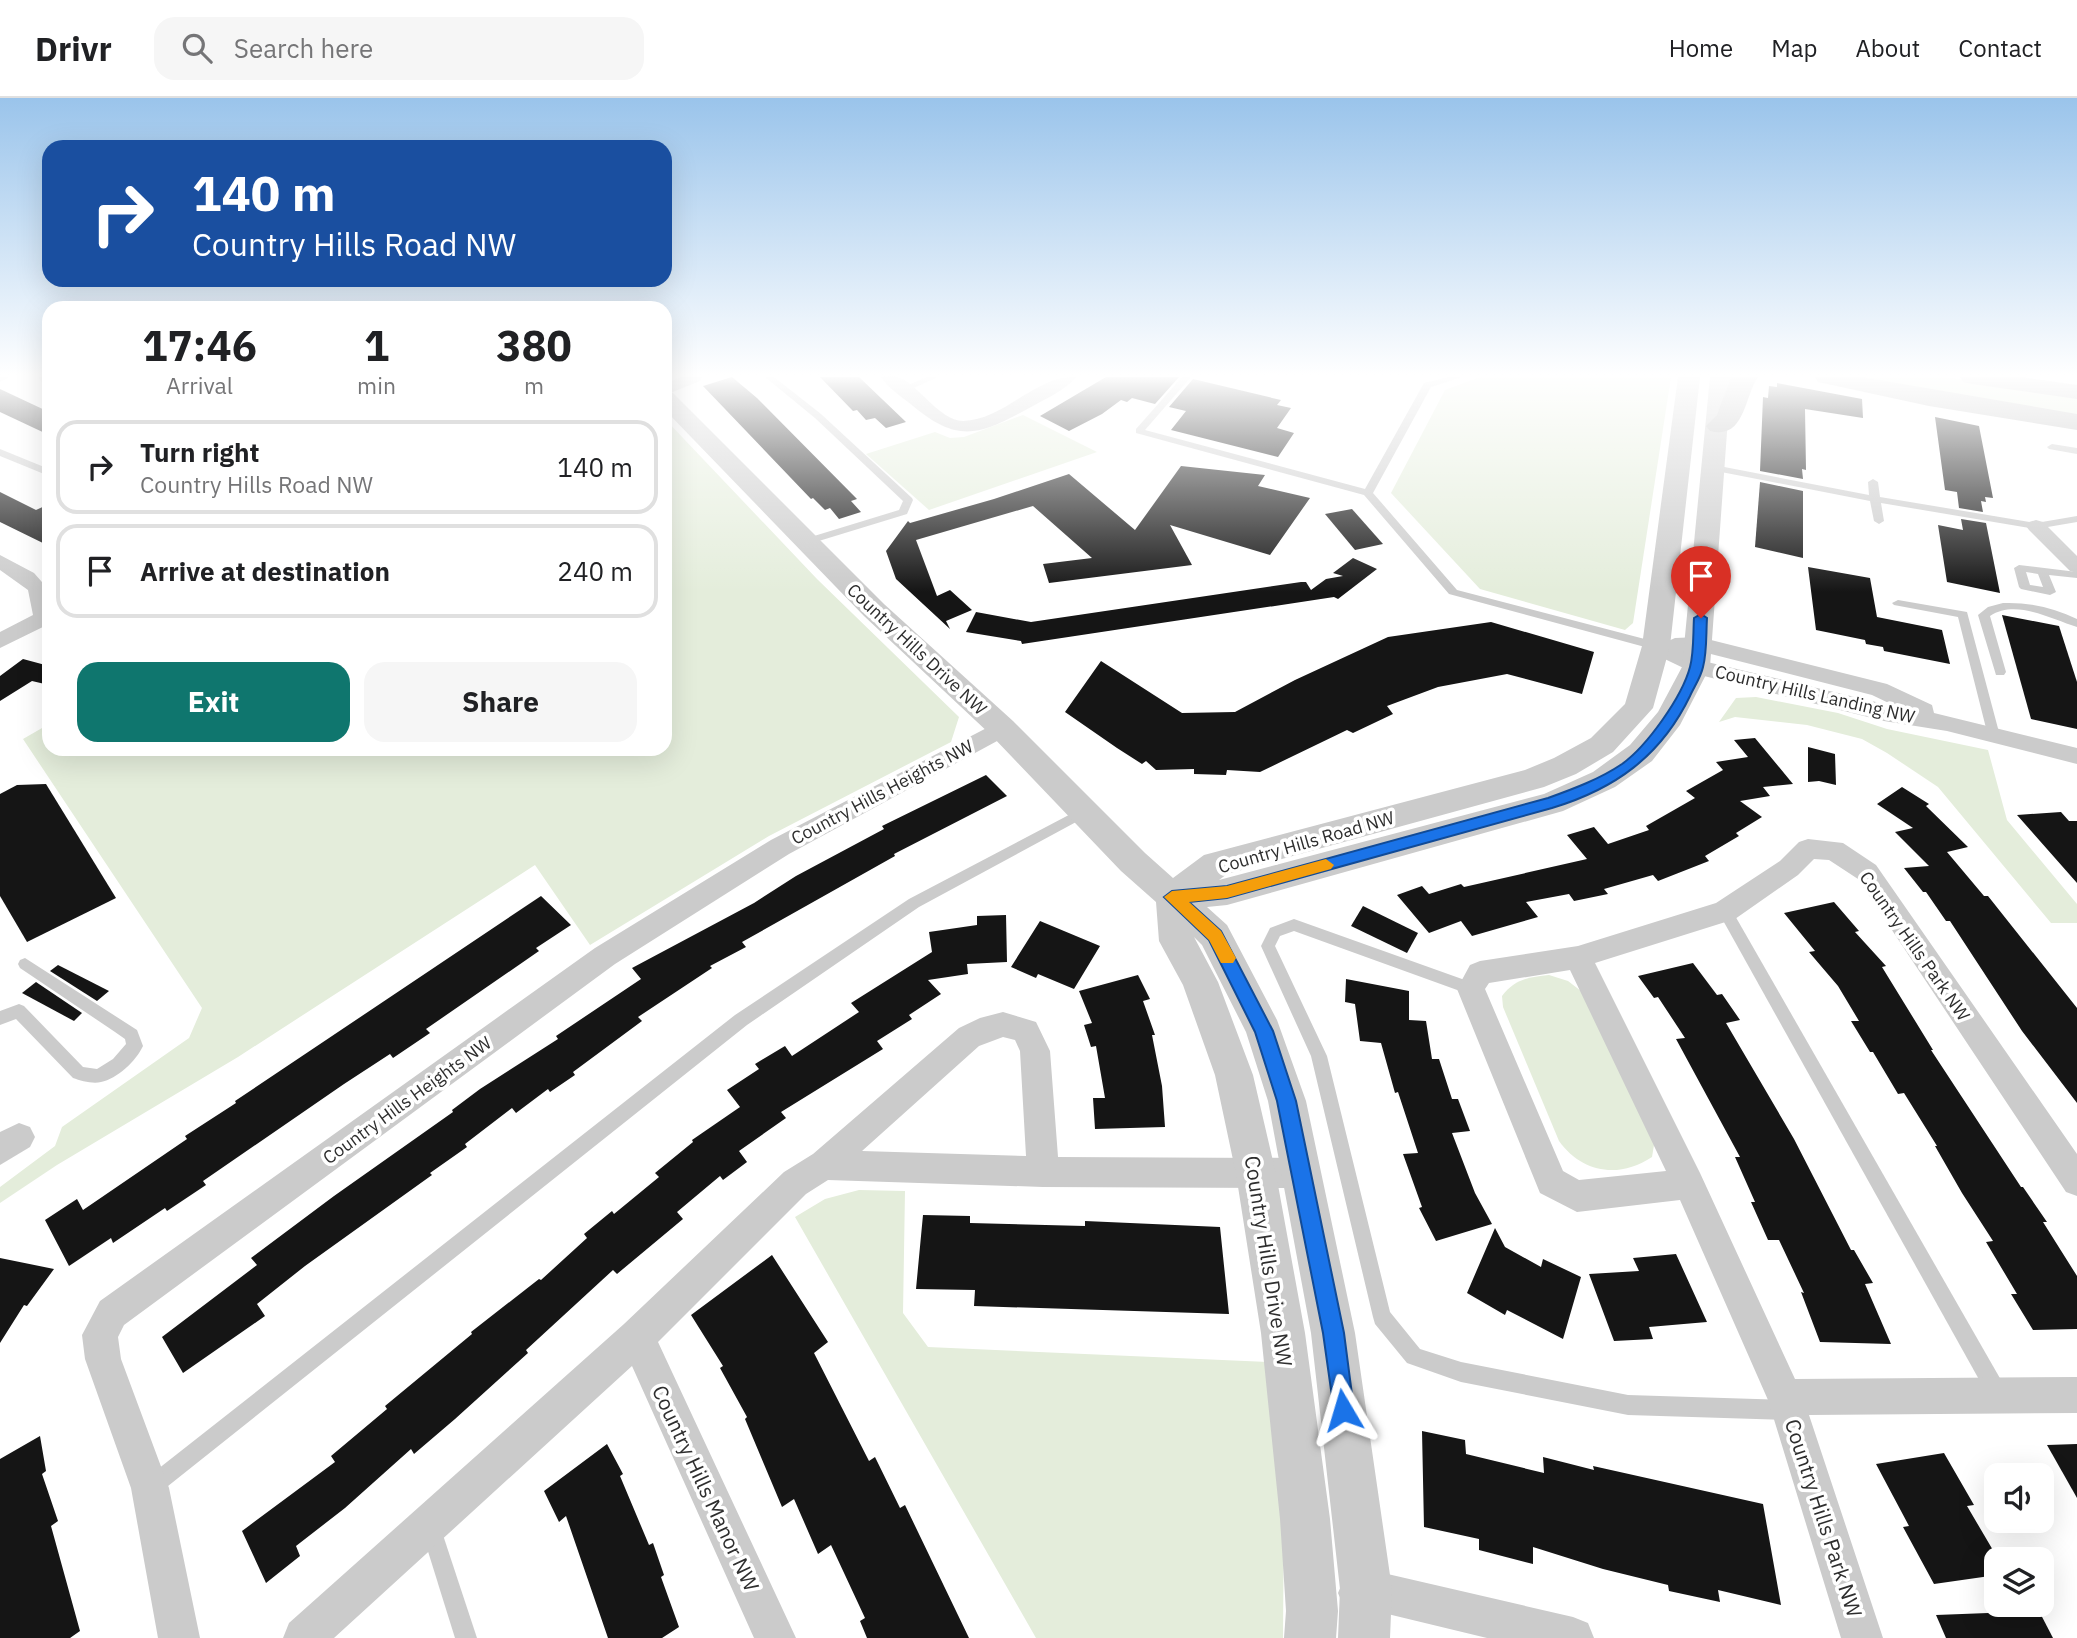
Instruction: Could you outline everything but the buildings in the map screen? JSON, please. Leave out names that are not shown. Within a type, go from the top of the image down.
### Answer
[{"type":"street","name":"Country Hills Drive NW","points":[[714,449],[805,542],[1002,728],[1133,862],[1215,935],[1264,1031],[1287,1101],[1333,1333],[1366,1589],[1364,1638]]},
{"type":"street","name":"Country Hills Road NW","points":[[1542,791],[1565,766],[1602,745],[1638,708],[1656,646],[1680,449]]},
{"type":"street","name":"Country Hills Road NW","points":[[1172,897],[1216,864],[1542,791],[1589,789],[1628,767],[1657,736],[1678,705],[1698,656],[1716,449]]},
{"type":"street","points":[[2036,526],[2072,558]]},
{"type":"street","points":[[0,561],[35,583],[42,594]]},
{"type":"street","points":[[0,641],[42,619]]},
{"type":"street","name":"Country Hills Landing NW","points":[[1656,646],[1698,656],[1884,713],[1947,723],[2077,756]]},
{"type":"street","name":"Country Hills Heights NW","points":[[179,1638],[150,1488],[103,1359],[100,1335],[112,1312],[605,956],[780,847],[1002,728]]},
{"type":"street","name":"Country Hills Park NW","points":[[1471,989],[1479,973],[1578,957],[1726,911],[1788,868],[1808,849],[1834,850],[1867,872],[2077,1181]]},
{"type":"street","name":"Country Hills Drive NW","points":[[1172,897],[1177,941],[1200,982],[1234,1075],[1256,1174],[1283,1333],[1321,1629]]},
{"type":"street","name":"Country Hills Park NW","points":[[1578,957],[1689,1184],[1787,1404],[1862,1638]]},
{"type":"street","points":[[1471,989],[1551,1182],[1577,1196],[1689,1184]]},
{"type":"street","points":[[304,1638],[637,1337],[794,1183],[824,1165],[969,1037],[990,1026],[1006,1023],[1026,1031],[1035,1051],[1043,1172]]},
{"type":"street","points":[[824,1165],[1043,1172],[1302,1173]]},
{"type":"street","name":"Country Hills Manor NW","points":[[637,1337],[775,1638]]},
{"type":"street","name":"Country Hills Park NW","points":[[1787,1404],[1998,1394],[2077,1395]]},
{"type":"street","points":[[1321,1629],[1366,1589],[1573,1638]]},
{"type":"lane","points":[[805,542],[903,512],[908,500],[853,449]]},
{"type":"lane","points":[[1205,449],[1368,493],[1453,592],[1656,646]]},
{"type":"lane","points":[[1368,493],[1392,449]]},
{"type":"lane","points":[[0,452],[42,469]]},
{"type":"lane","points":[[1714,468],[2036,526],[2077,519]]},
{"type":"lane","points":[[1873,482],[1879,521]]},
{"type":"lane","points":[[2043,573],[2077,575]]},
{"type":"lane","points":[[1898,603],[1963,614],[1994,736]]},
{"type":"lane","points":[[2000,672],[1984,615],[1991,608],[2006,606],[2033,609],[2077,623]]},
{"type":"lane","points":[[150,1488],[741,1020],[914,903],[1084,812]]},
{"type":"lane","points":[[1726,911],[1998,1394]]},
{"type":"lane","points":[[1471,989],[1294,925],[1275,932],[1268,946],[1319,1056],[1382,1317],[1414,1356],[1461,1372],[1628,1405],[1787,1404]]},
{"type":"lane","points":[[0,1018],[19,1011],[79,1073],[99,1076],[119,1064],[135,1046],[131,1035],[121,1027],[25,964]]},
{"type":"lane","points":[[430,1524],[466,1638]]},
{"type":"green space","points":[[672,449],[693,449],[817,579],[959,717],[951,742],[769,836],[590,945],[535,865],[238,1057],[57,1165],[0,1203],[0,1187],[55,1146],[62,1127],[189,1038],[202,1008],[23,739],[42,728],[42,756],[672,756]]},
{"type":"green space","points":[[882,449],[1091,449],[1097,452],[929,510],[866,454]]},
{"type":"green space","points":[[1414,449],[1660,449],[1633,623],[1625,630],[1480,589],[1391,493]]},
{"type":"green space","points":[[1756,697],[1838,713],[1887,729],[1988,750],[2007,820],[2077,904],[2077,923],[2051,923],[1938,787],[1887,753],[1862,739],[1807,725],[1735,717],[1719,722],[1736,698]]},
{"type":"green space","points":[[1549,975],[1568,981],[1581,991],[1655,1139],[1652,1157],[1639,1164],[1614,1170],[1590,1166],[1568,1152],[1559,1141],[1503,1007],[1502,996],[1523,980]]},
{"type":"green space","points":[[859,1190],[905,1191],[903,1313],[928,1347],[1268,1362],[1284,1499],[1283,1638],[1036,1638],[795,1217],[825,1199]]},
{"type":"slow traffic","points":[[1227,958],[1215,935],[1172,897],[1227,892],[1326,865]]},
{"type":"route","points":[[1343,1410],[1333,1333],[1287,1101],[1264,1031],[1215,935],[1172,897],[1227,892],[1552,803],[1589,789],[1628,767],[1657,736],[1678,705],[1696,667],[1701,618]]}]
